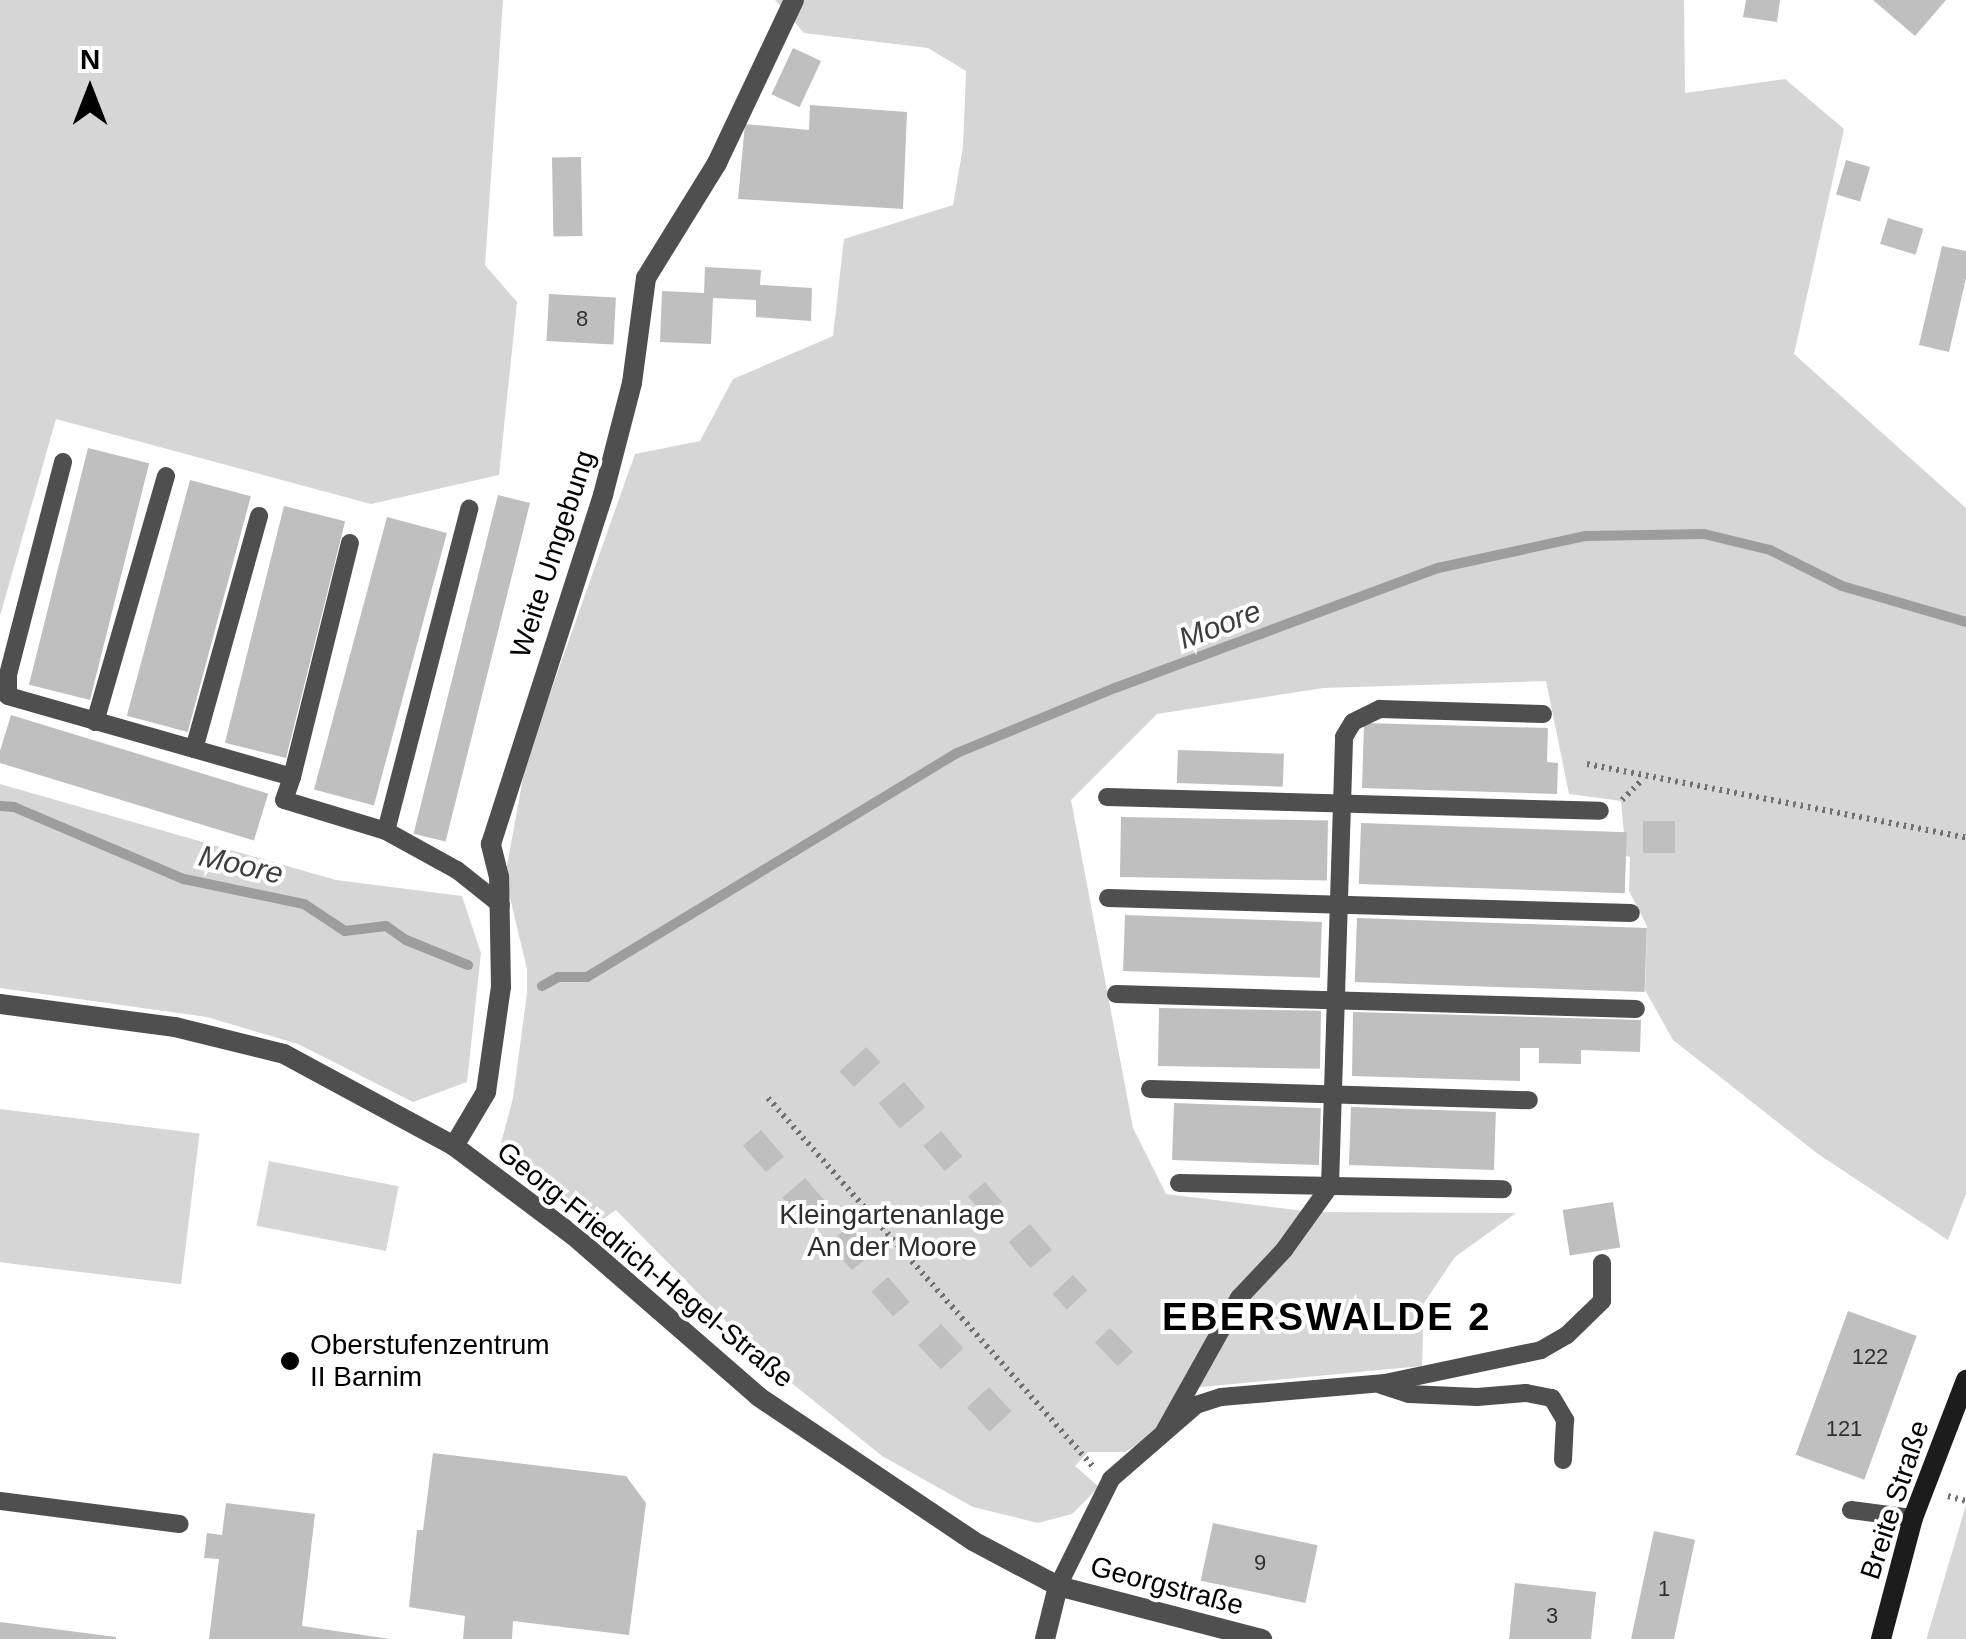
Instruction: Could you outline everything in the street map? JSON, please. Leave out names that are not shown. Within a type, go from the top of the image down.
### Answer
[{"type":"main road","name":"Breite Straße","points":[[1881,1639],[1913,1518],[1966,1380]]},
{"type":"street","name":"Weite Umgebung","points":[[454,1146],[486,1092],[500,987],[501,905],[491,844],[603,495],[632,383],[646,278],[717,162],[794,0]]},
{"type":"street","name":"Georg-Friedrich-Hegel-Straße","points":[[0,1004],[175,1027],[284,1054],[454,1146],[574,1236],[758,1397],[973,1541],[1058,1586]]},
{"type":"street","points":[[1045,1639],[1058,1586]]},
{"type":"street","name":"Georgstraße","points":[[1058,1586],[1262,1639]]},
{"type":"lane","points":[[63,462],[8,674],[8,696],[292,777]]},
{"type":"lane","points":[[95,722],[166,476]]},
{"type":"lane","points":[[386,830],[469,509]]},
{"type":"lane","points":[[194,749],[260,516]]},
{"type":"lane","points":[[350,543],[284,800],[386,830],[457,870],[501,905]]},
{"type":"lane","points":[[1164,1432],[1239,1298],[1284,1250],[1330,1186],[1342,905],[1344,738],[1365,714],[1380,709],[1544,714]]},
{"type":"lane","points":[[1107,797],[1600,811]]},
{"type":"lane","points":[[1108,898],[1631,913]]},
{"type":"lane","points":[[1116,994],[1636,1009]]},
{"type":"lane","points":[[1150,1089],[1529,1100]]},
{"type":"lane","points":[[1179,1183],[1504,1190]]},
{"type":"lane","points":[[1058,1586],[1111,1479],[1196,1406],[1220,1397],[1376,1384],[1541,1350],[1567,1335],[1602,1301],[1602,1262]]},
{"type":"lane","points":[[1376,1384],[1410,1394],[1477,1397],[1526,1392],[1552,1398],[1565,1420],[1563,1460]]},
{"type":"lane","points":[[0,1501],[180,1524]]},
{"type":"lane","points":[[1851,1510],[1913,1518]]},
{"type":"path","points":[[1587,764],[1966,838]]},
{"type":"path","points":[[1622,800],[1644,778]]},
{"type":"path","points":[[768,1098],[1083,1459],[1111,1479]]},
{"type":"green space","points":[[0,0],[503,0],[485,265],[517,302],[499,475],[371,504],[56,419],[0,616]]},
{"type":"green space","name":"Kleingartenanlage An der Moore","points":[[775,0],[1684,0],[1685,93],[1785,79],[1844,129],[1794,354],[1966,508],[1966,1194],[1948,1240],[1818,1154],[1673,1040],[1645,990],[1647,926],[1629,891],[1630,857],[1626,856],[1621,801],[1569,794],[1546,681],[1323,688],[1157,714],[1071,800],[1133,1128],[1166,1194],[1312,1212],[1516,1213],[1455,1257],[1424,1303],[1422,1366],[1191,1388],[1149,1437],[1125,1452],[1088,1452],[1075,1466],[1099,1487],[1072,1514],[1038,1523],[973,1507],[882,1456],[767,1363],[616,1210],[593,1226],[498,1154],[513,1098],[527,993],[527,969],[505,877],[526,761],[635,454],[700,441],[733,379],[833,336],[844,239],[953,205],[963,147],[966,71],[928,48],[804,33]]},
{"type":"green space","points":[[0,784],[336,880],[462,896],[481,953],[467,1082],[413,1102],[298,1044],[207,1017],[0,988]]},
{"type":"green space","points":[[0,1109],[200,1133],[181,1284],[0,1262]]},
{"type":"green space","points":[[269,1161],[399,1186],[386,1251],[256,1226]]},
{"type":"green space","points":[[1966,1505],[1966,1639],[1927,1639],[1927,1637]]},
{"type":"building","points":[[1746,0],[1780,0],[1777,22],[1743,17]]},
{"type":"building","points":[[1873,0],[1946,0],[1915,36]]},
{"type":"building","points":[[793,48],[821,61],[800,107],[771,94]]},
{"type":"building","points":[[810,105],[907,112],[903,209],[738,199],[745,124],[809,130]]},
{"type":"building","points":[[581,157],[582,236],[553,236],[552,158]]},
{"type":"building","points":[[1846,160],[1870,167],[1860,201],[1836,195]]},
{"type":"building","points":[[1888,218],[1923,229],[1915,255],[1880,244]]},
{"type":"building","points":[[1942,246],[1966,251],[1966,278],[1949,352],[1919,345]]},
{"type":"building","points":[[705,267],[761,270],[760,285],[812,288],[811,321],[756,317],[756,300],[713,298],[711,344],[660,342],[662,291],[704,293]]},
{"type":"building","points":[[549,294],[616,298],[613,344],[547,341]]},
{"type":"building","points":[[88,448],[149,463],[90,700],[29,685]]},
{"type":"building","points":[[190,480],[251,496],[188,732],[127,716]]},
{"type":"building","points":[[498,495],[530,503],[446,842],[414,834]]},
{"type":"building","points":[[284,506],[345,521],[286,758],[225,743]]},
{"type":"building","points":[[387,517],[447,533],[374,805],[314,789]]},
{"type":"building","points":[[11,715],[268,794],[254,841],[0,763]]},
{"type":"building","points":[[1364,723],[1548,728],[1547,762],[1558,763],[1557,794],[1362,788]]},
{"type":"building","points":[[1178,750],[1284,754],[1283,787],[1177,783]]},
{"type":"building","points":[[1121,817],[1328,821],[1327,881],[1120,877]]},
{"type":"building","points":[[1643,821],[1675,821],[1675,853],[1643,853]]},
{"type":"building","points":[[1361,823],[1627,832],[1625,893],[1359,884]]},
{"type":"building","points":[[1125,915],[1322,922],[1320,978],[1123,971]]},
{"type":"building","points":[[1357,918],[1647,928],[1645,992],[1355,982]]},
{"type":"building","points":[[1159,1008],[1321,1011],[1320,1069],[1158,1066]]},
{"type":"building","points":[[1353,1012],[1641,1020],[1640,1052],[1581,1050],[1581,1064],[1539,1063],[1539,1048],[1520,1048],[1520,1081],[1352,1076]]},
{"type":"building","points":[[866,1047],[880,1062],[854,1087],[840,1072]]},
{"type":"building","points":[[904,1082],[925,1107],[900,1128],[879,1103]]},
{"type":"building","points":[[1174,1103],[1321,1108],[1319,1165],[1172,1160]]},
{"type":"building","points":[[1351,1107],[1496,1112],[1494,1170],[1349,1165]]},
{"type":"building","points":[[761,1130],[784,1156],[766,1172],[743,1146]]},
{"type":"building","points":[[941,1131],[962,1156],[945,1171],[923,1146]]},
{"type":"building","points":[[805,1178],[828,1204],[805,1224],[782,1198]]},
{"type":"building","points":[[985,1182],[1002,1202],[985,1216],[968,1196]]},
{"type":"building","points":[[1613,1202],[1620,1247],[1570,1255],[1563,1210]]},
{"type":"building","points":[[1030,1224],[1052,1250],[1030,1268],[1009,1242]]},
{"type":"building","points":[[850,1225],[864,1240],[859,1244],[869,1256],[852,1270],[828,1244]]},
{"type":"building","points":[[1073,1275],[1087,1290],[1067,1309],[1053,1294]]},
{"type":"building","points":[[888,1277],[910,1302],[893,1316],[871,1291]]},
{"type":"building","points":[[1848,1311],[1917,1336],[1864,1480],[1796,1455]]},
{"type":"building","points":[[941,1324],[964,1348],[941,1369],[918,1345]]},
{"type":"building","points":[[1110,1328],[1133,1352],[1118,1366],[1095,1343]]},
{"type":"building","points":[[989,1387],[1012,1411],[990,1432],[967,1407]]},
{"type":"building","points":[[433,1453],[626,1476],[646,1503],[629,1635],[513,1621],[512,1639],[463,1639],[465,1616],[409,1607],[417,1530],[423,1530]]},
{"type":"building","points":[[226,1503],[315,1514],[302,1626],[390,1639],[209,1639],[219,1559],[204,1558],[207,1533],[222,1535]]},
{"type":"building","points":[[1213,1523],[1318,1545],[1305,1603],[1201,1581]]},
{"type":"building","points":[[1654,1531],[1695,1540],[1674,1639],[1631,1639]]},
{"type":"building","points":[[1515,1583],[1596,1592],[1591,1639],[1509,1639]]},
{"type":"building","points":[[0,1622],[116,1637],[116,1639],[0,1639]]},
{"type":"waterway","name":"Moore","points":[[542,986],[558,977],[587,977],[957,753],[1115,688],[1438,568],[1585,536],[1704,534],[1770,550],[1842,586],[1966,622]]},
{"type":"waterway","name":"Moore","points":[[0,806],[14,807],[184,879],[304,904],[345,931],[386,926],[406,940],[468,965]]},
{"type":"place","name":"Oberstufenzentrum II Barnim","points":[[290,1361]]},
{"type":"district","name":"EBERSWALDE 2","points":[[1327,1318]]}]
